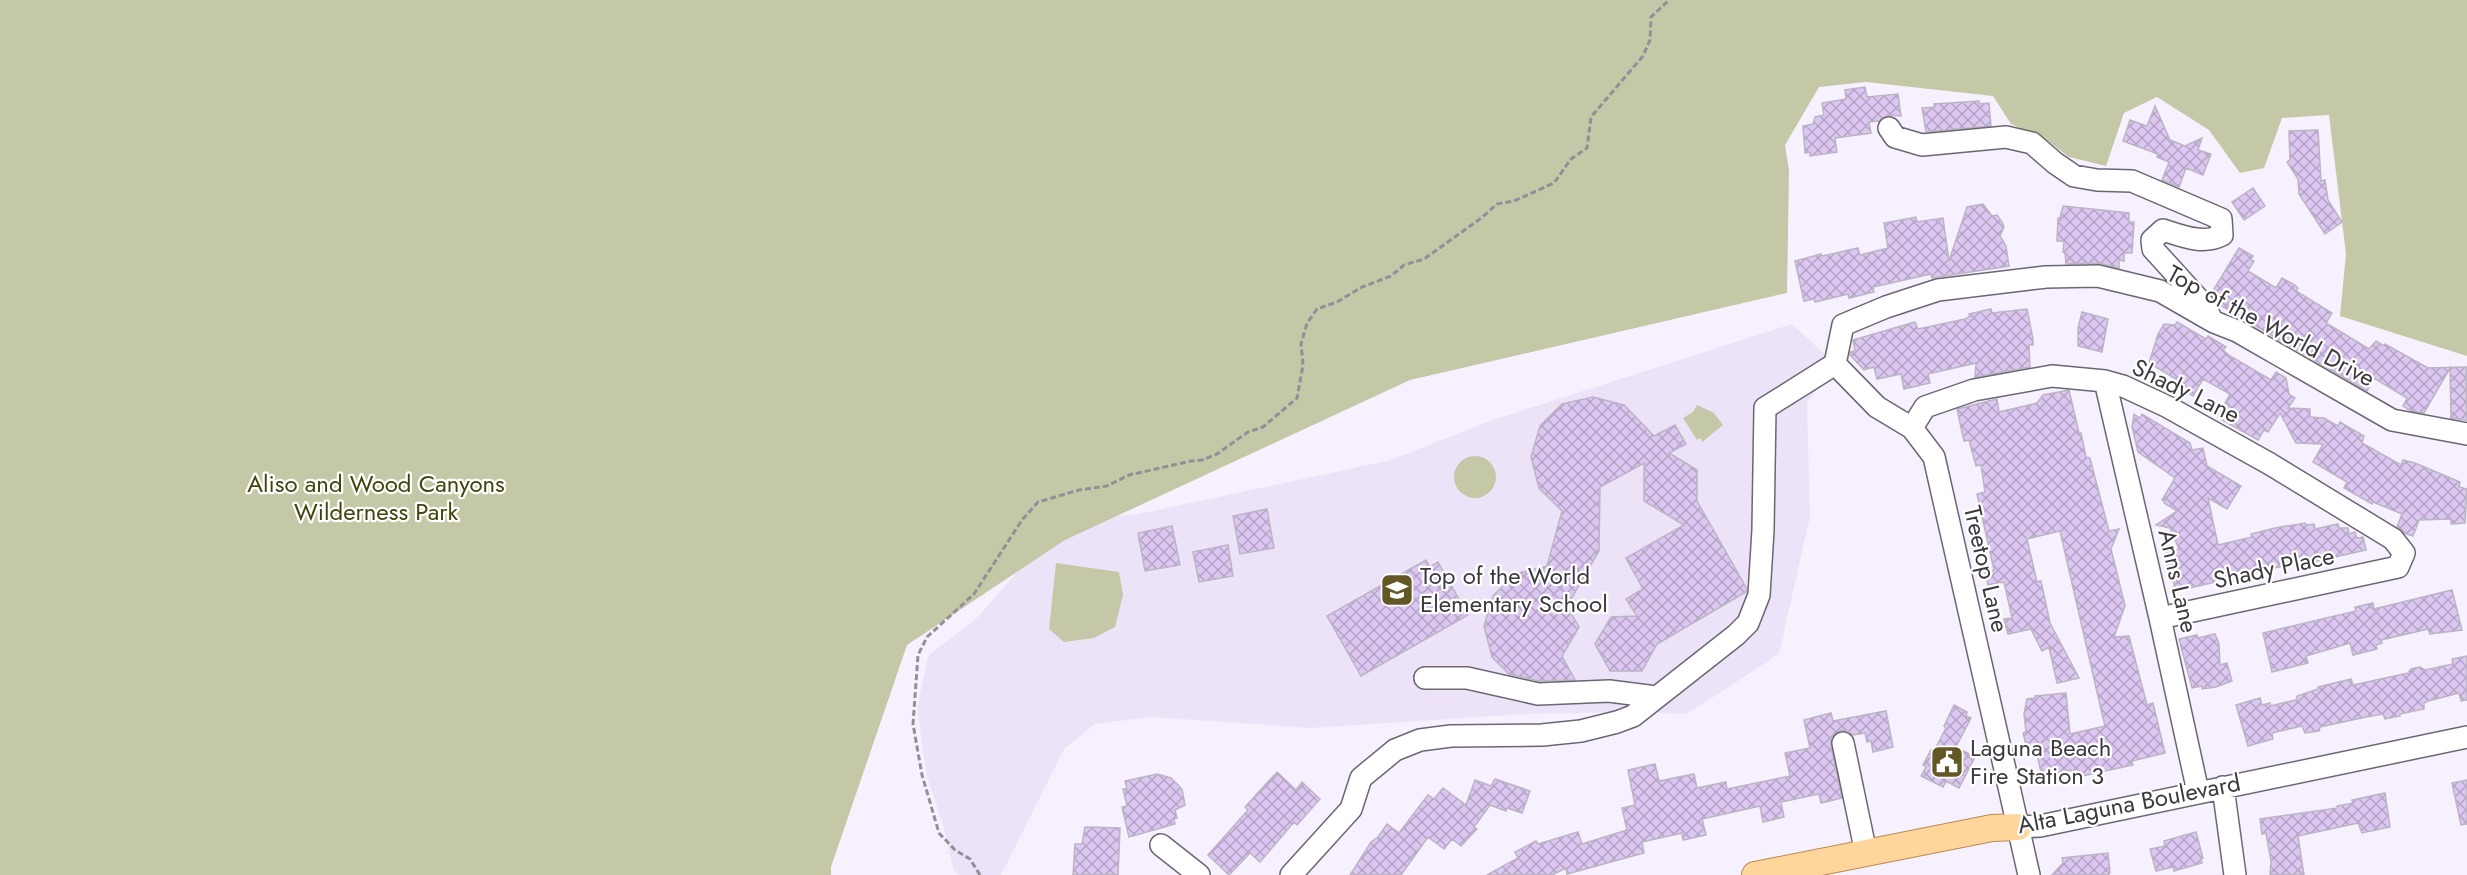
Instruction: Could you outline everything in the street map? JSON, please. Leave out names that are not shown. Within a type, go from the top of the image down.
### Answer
[{"type":"main road","name":"Alta Laguna Boulevard","points":[[1755,875],[1992,828],[2018,827]]},
{"type":"street","points":[[1889,128],[1895,137],[1922,145],[2006,137],[2032,143],[2074,176],[2097,180],[2133,181],[2221,219],[2222,235],[2211,240],[2189,238],[2163,230],[2152,240],[2153,249],[2203,304],[2214,322]]},
{"type":"street","name":"Top of the World Drive","points":[[1835,364],[1843,325],[1886,307],[1938,290],[2046,277],[2098,276],[2160,291],[2214,322],[2237,331],[2392,420],[2467,434]]},
{"type":"street","points":[[1291,875],[1351,809],[1361,777],[1395,750],[1420,740],[1451,736],[1542,735],[1617,722],[1633,716],[1736,635],[1748,623],[1759,595],[1764,530],[1765,408],[1835,364]]},
{"type":"street","name":"Treetop Lane","points":[[1835,364],[1877,407],[1912,428],[1934,457],[2029,875]]},
{"type":"street","name":"Shady Lane","points":[[1912,428],[1924,407],[1974,390],[2052,376],[2105,381],[2123,386],[2168,407],[2270,464],[2393,539],[2404,553],[2398,567]]},
{"type":"street","name":"Anns Lane","points":[[2105,381],[2198,792]]},
{"type":"street","name":"Shady Place","points":[[2160,618],[2398,567]]},
{"type":"street","points":[[1425,678],[1467,678],[1538,694],[1609,691],[1656,697]]},
{"type":"street","name":"Alta Laguna Boulevard","points":[[2018,827],[2040,826],[2467,736]]},
{"type":"street","points":[[1843,743],[1866,853]]},
{"type":"street","points":[[2223,787],[2235,875]]},
{"type":"street","points":[[1161,845],[1199,875]]},
{"type":"path","points":[[980,875],[970,860],[955,850],[939,833],[922,775],[914,724],[918,655],[927,637],[974,594],[1022,520],[1038,502],[1079,490],[1107,486],[1129,475],[1202,460],[1217,454],[1248,432],[1263,427],[1297,398],[1304,365],[1301,344],[1307,323],[1317,309],[1337,302],[1362,286],[1391,276],[1404,265],[1424,259],[1497,204],[1514,201],[1554,183],[1571,159],[1587,148],[1591,117],[1643,56],[1650,40],[1651,17],[1669,0]]},
{"type":"shaded area","name":"Top of the World Elementary School","points":[[1792,324],[1835,364],[1807,403],[1810,516],[1779,654],[1687,714],[1633,712],[1525,714],[1311,728],[1151,717],[1095,724],[1064,749],[1001,875],[961,875],[954,872],[944,828],[927,777],[917,708],[928,656],[979,616],[1024,564],[1083,518],[1134,515],[1391,460],[1487,422]]},
{"type":"green space","name":"Aliso and Wood Canyons Wilderness Park","points":[[0,0],[2467,0],[2467,356],[2340,316],[2346,254],[2329,115],[2282,118],[2264,168],[2240,173],[2209,130],[2157,97],[2124,113],[2106,166],[2069,157],[2048,141],[2011,124],[1993,96],[1866,82],[1819,87],[1785,145],[1789,170],[1787,293],[1410,380],[1065,540],[907,645],[831,867],[831,875],[0,875]]},
{"type":"green space","points":[[1697,405],[1714,413],[1723,425],[1702,442],[1701,438],[1697,440],[1683,418],[1693,412]]},
{"type":"green space","points":[[1475,456],[1483,457],[1490,462],[1495,469],[1495,485],[1490,492],[1483,497],[1475,498],[1467,497],[1460,492],[1455,485],[1454,477],[1455,469],[1460,462],[1467,457]]},
{"type":"green space","points":[[1056,563],[1119,572],[1123,595],[1115,627],[1094,638],[1064,642],[1049,629]]},
{"type":"building","points":[[1865,87],[1867,97],[1898,94],[1901,116],[1888,115],[1879,121],[1869,122],[1871,133],[1835,138],[1837,152],[1810,156],[1810,152],[1805,153],[1803,126],[1813,124],[1815,117],[1824,115],[1822,103],[1846,99],[1845,90]]},
{"type":"building","points":[[1979,101],[1980,104],[1989,103],[1991,126],[1926,132],[1922,108],[1935,107],[1934,104]]},
{"type":"building","points":[[2155,106],[2170,140],[2185,146],[2202,138],[2198,150],[2211,154],[2203,175],[2186,168],[2179,187],[2162,180],[2169,162],[2157,157],[2158,154],[2123,141],[2130,120],[2147,126]]},
{"type":"building","points":[[2318,130],[2321,181],[2325,180],[2328,200],[2342,222],[2325,234],[2299,194],[2298,179],[2287,162],[2290,160],[2289,131]]},
{"type":"building","points":[[2253,188],[2265,206],[2244,220],[2232,202]]},
{"type":"building","points":[[1983,204],[1992,216],[1997,215],[2002,222],[2004,227],[2000,236],[2006,246],[2009,266],[1932,278],[1931,274],[1873,287],[1874,292],[1849,298],[1848,294],[1815,302],[1814,299],[1804,301],[1795,261],[1858,248],[1860,255],[1888,248],[1884,223],[1916,217],[1917,222],[1943,218],[1949,261],[1967,207]]},
{"type":"building","points":[[2063,206],[2129,213],[2129,222],[2134,222],[2132,253],[2124,253],[2124,261],[2119,260],[2119,268],[2098,263],[2066,264],[2063,252],[2064,241],[2057,241],[2058,218],[2060,218]]},
{"type":"building","points":[[2239,248],[2253,256],[2251,260],[2254,261],[2248,271],[2276,288],[2282,278],[2295,285],[2298,288],[2296,291],[2332,313],[2326,323],[2369,349],[2376,341],[2428,368],[2466,367],[2467,420],[2451,418],[2450,368],[2424,413],[2411,411],[2403,406],[2407,398],[2374,378],[2367,391],[2218,304],[2211,294]]},
{"type":"building","points":[[1991,309],[1992,313],[2027,309],[2033,339],[2033,345],[2029,345],[2030,367],[1975,377],[1976,363],[1928,374],[1930,383],[1904,389],[1901,374],[1877,379],[1874,367],[1864,370],[1850,355],[1850,352],[1855,351],[1853,340],[1915,322],[1918,329],[1965,319],[1970,316],[1969,314]]},
{"type":"building","points":[[2082,312],[2108,319],[2102,352],[2078,346],[2078,328]]},
{"type":"building","points":[[2177,322],[2206,339],[2208,336],[2226,347],[2223,350],[2230,356],[2271,380],[2276,372],[2286,378],[2289,394],[2295,398],[2288,408],[2310,409],[2310,417],[2324,418],[2338,426],[2340,422],[2364,436],[2362,443],[2401,465],[2403,460],[2415,463],[2460,482],[2459,487],[2467,489],[2465,523],[2451,524],[2451,519],[2419,520],[2413,536],[2404,533],[2397,527],[2402,514],[2373,502],[2372,504],[2344,488],[2347,482],[2313,462],[2323,444],[2296,443],[2280,413],[2268,432],[2264,430],[2258,440],[2222,420],[2218,416],[2230,394],[2203,379],[2193,396],[2178,387],[2181,382],[2149,363],[2158,334],[2164,324],[2175,325]]},
{"type":"building","points":[[2069,390],[2079,433],[2081,433],[2086,457],[2090,458],[2109,531],[2119,529],[2111,549],[2125,606],[2114,637],[2129,636],[2147,705],[2153,703],[2165,753],[2132,761],[2133,765],[2082,776],[2081,772],[2072,774],[2071,770],[2042,777],[2036,750],[2028,752],[2023,733],[2026,732],[2024,714],[2027,699],[2066,693],[2070,734],[2105,726],[2060,531],[2027,539],[2037,582],[2041,581],[2050,623],[2079,678],[2057,683],[2049,647],[2042,651],[2031,629],[2008,634],[2004,619],[2012,618],[2004,582],[1988,585],[1985,572],[1994,570],[1977,494],[1985,492],[1981,465],[1976,466],[1969,440],[1964,441],[1957,409],[1997,399],[1999,412],[2037,403],[2043,395]]},
{"type":"building","points":[[1593,397],[1624,405],[1654,436],[1675,425],[1686,444],[1669,453],[1697,470],[1697,501],[1747,589],[1746,592],[1657,644],[1642,671],[1610,671],[1595,644],[1611,617],[1637,616],[1626,599],[1643,589],[1626,558],[1684,525],[1644,501],[1644,463],[1600,487],[1599,551],[1567,606],[1579,627],[1562,656],[1575,680],[1539,681],[1509,674],[1492,657],[1484,626],[1493,596],[1515,574],[1547,566],[1562,511],[1539,488],[1531,457],[1540,426],[1562,404]]},
{"type":"building","points":[[2134,414],[2140,418],[2142,414],[2190,443],[2192,450],[2203,448],[2207,466],[2241,486],[2227,509],[2208,498],[2218,545],[2252,537],[2251,534],[2275,528],[2305,523],[2306,525],[2314,524],[2315,529],[2338,524],[2339,528],[2348,528],[2349,534],[2355,532],[2357,538],[2363,537],[2366,550],[2300,565],[2300,563],[2292,564],[2181,590],[2181,587],[2175,589],[2173,580],[2170,581],[2164,554],[2179,549],[2170,528],[2156,525],[2177,511],[2162,500],[2175,478],[2138,452],[2132,427]]},
{"type":"building","points":[[1267,509],[1274,548],[1240,554],[1233,516]]},
{"type":"building","points":[[1172,526],[1180,565],[1145,571],[1138,533]]},
{"type":"building","points":[[1228,545],[1233,576],[1199,582],[1193,552]]},
{"type":"building","points":[[1426,560],[1430,567],[1438,562],[1468,615],[1361,676],[1327,616]]},
{"type":"building","points":[[2452,590],[2462,630],[2430,634],[2428,629],[2381,640],[2382,643],[2376,645],[2377,649],[2353,655],[2350,643],[2306,656],[2308,663],[2272,672],[2263,633],[2356,611],[2355,607],[2373,603],[2374,609]]},
{"type":"building","points":[[2215,634],[2219,644],[2220,665],[2227,663],[2232,681],[2216,687],[2192,688],[2179,639]]},
{"type":"building","points":[[2467,656],[2467,700],[2461,701],[2459,693],[2428,701],[2424,703],[2424,709],[2400,714],[2400,716],[2385,719],[2383,714],[2366,717],[2320,727],[2319,731],[2305,733],[2302,726],[2272,733],[2273,739],[2248,746],[2236,705],[2260,698],[2262,705],[2270,703],[2270,706],[2296,700],[2297,696],[2318,689],[2318,687],[2351,679],[2353,685],[2408,673],[2411,669],[2420,667],[2425,670],[2453,664],[2452,659]]},
{"type":"building","points":[[1954,705],[1967,712],[1966,716],[1971,718],[1956,747],[1975,757],[1959,788],[1946,781],[1943,787],[1921,776],[1926,767],[1923,765],[1931,750],[1934,751],[1946,728],[1944,726]]},
{"type":"building","points":[[1886,711],[1893,747],[1873,752],[1871,741],[1867,742],[1865,733],[1853,735],[1841,730],[1831,738],[1842,798],[1821,803],[1819,794],[1781,802],[1784,817],[1763,822],[1760,806],[1702,819],[1706,835],[1683,840],[1682,833],[1642,842],[1644,853],[1567,874],[1566,868],[1552,875],[1487,875],[1518,858],[1515,852],[1536,841],[1538,844],[1578,832],[1582,844],[1627,830],[1622,808],[1635,805],[1628,770],[1655,764],[1659,781],[1694,774],[1697,788],[1726,782],[1727,789],[1790,776],[1785,753],[1810,748],[1804,720],[1831,713],[1833,721]]},
{"type":"building","points":[[1277,772],[1296,790],[1302,782],[1320,799],[1297,825],[1294,822],[1260,862],[1250,853],[1229,875],[1208,855],[1248,810],[1245,807]]},
{"type":"building","points":[[1157,774],[1171,778],[1182,789],[1185,805],[1175,810],[1177,818],[1174,819],[1175,824],[1129,837],[1122,807],[1127,806],[1123,789],[1127,789],[1125,781]]},
{"type":"building","points":[[1495,779],[1530,791],[1522,813],[1507,808],[1506,811],[1490,805],[1474,827],[1477,829],[1461,846],[1452,839],[1444,849],[1428,837],[1401,875],[1350,875],[1371,842],[1378,837],[1387,824],[1399,833],[1428,795],[1434,799],[1443,788],[1466,805],[1475,780],[1491,786]]},
{"type":"building","points":[[2467,780],[2467,824],[2461,825],[2452,783]]},
{"type":"building","points":[[2385,793],[2390,827],[2362,833],[2358,823],[2298,836],[2304,875],[2270,875],[2271,861],[2266,833],[2262,834],[2260,819],[2338,808],[2337,806],[2353,803],[2352,800]]},
{"type":"building","points":[[1085,827],[1120,828],[1118,875],[1073,875],[1075,844],[1082,844]]},
{"type":"building","points":[[2196,832],[2203,858],[2202,863],[2174,871],[2173,867],[2156,871],[2150,849],[2165,846],[2164,841]]},
{"type":"building","points":[[2108,853],[2110,873],[2108,875],[2052,875],[2063,863],[2062,858]]},
{"type":"place","name":"Top of the World Elementary School","points":[[1397,590]]},
{"type":"place","name":"Laguna Beach Fire Station 3","points":[[1947,762]]}]
